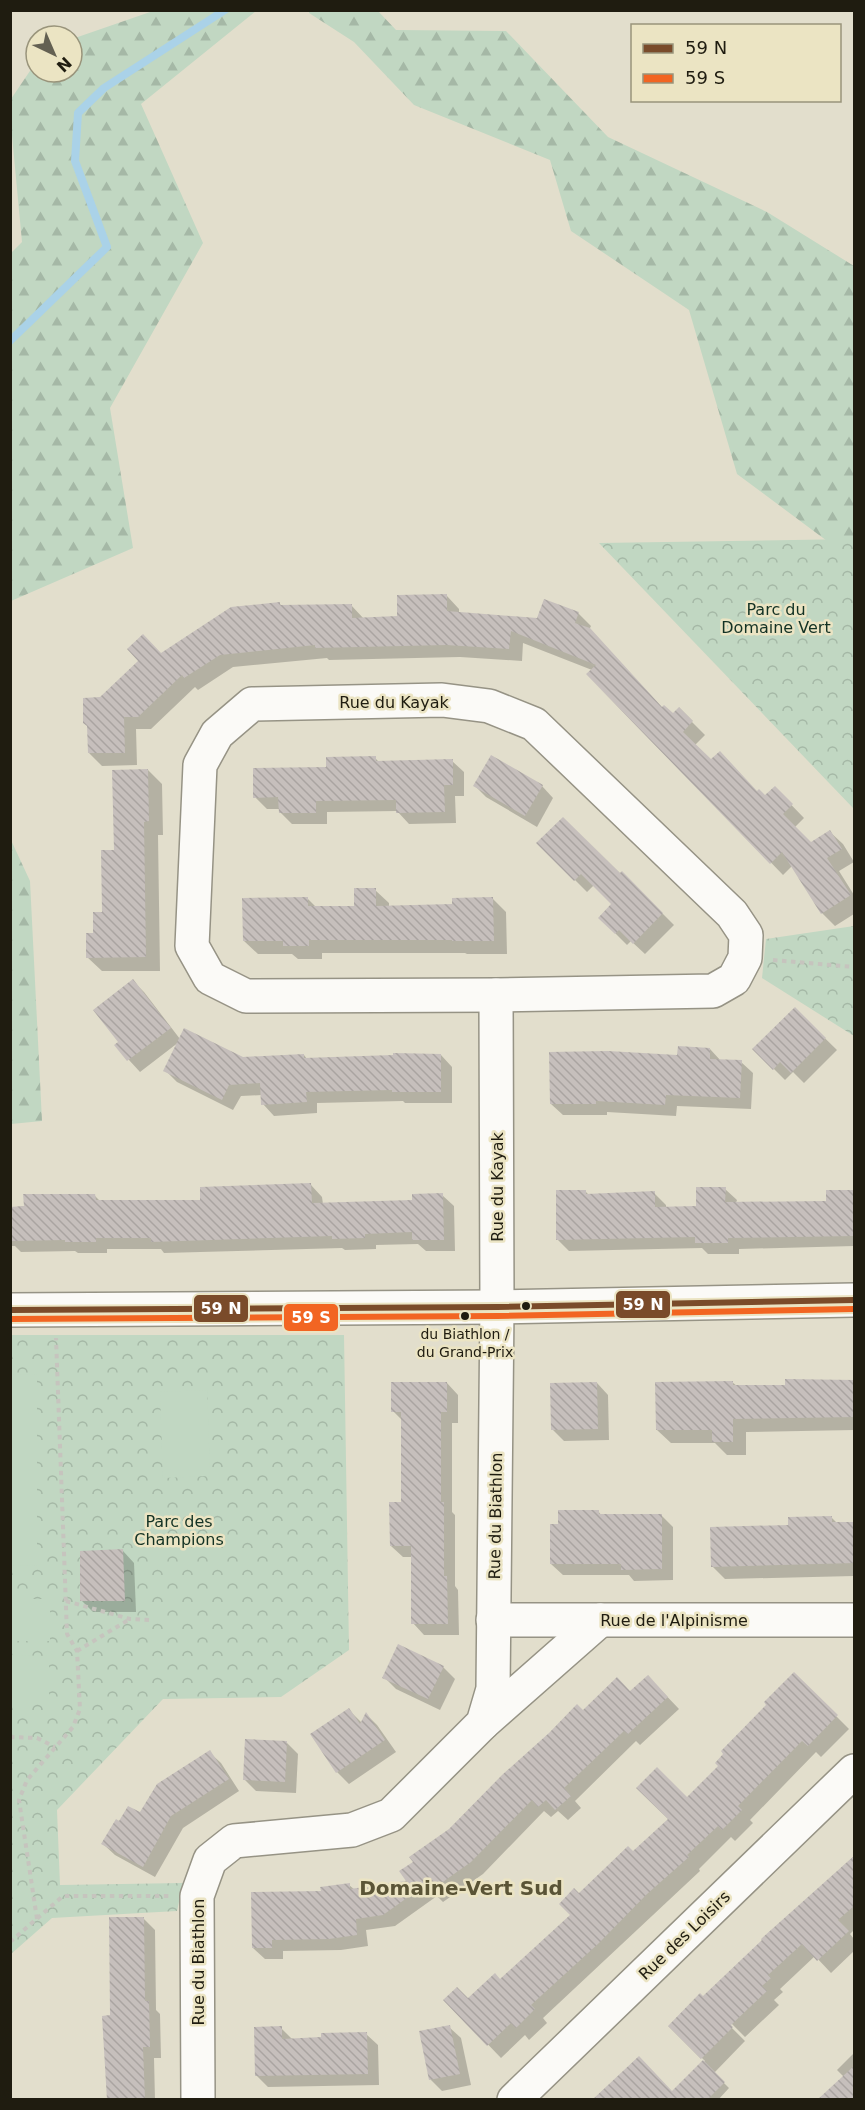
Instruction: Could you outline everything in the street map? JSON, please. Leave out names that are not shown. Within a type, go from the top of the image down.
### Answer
[{"type":"street","name":"Rue du Kayak","points":[[442,700],[489,706],[534,724],[732,914],[746,935],[746,958],[734,979],[713,991],[246,996],[210,978],[192,946],[200,765],[217,734],[252,704],[442,700]]},
{"type":"street","name":"Rue du Kayak","points":[[496,995],[497,1307]]},
{"type":"street","points":[[10,1310],[497,1307],[855,1300]]},
{"type":"street","name":"Rue du Biathlon","points":[[483,1723],[493,1689],[497,1307]]},
{"type":"street","name":"Rue de l'Alpinisme","points":[[493,1620],[855,1620]]},
{"type":"street","name":"Rue du Biathlon","points":[[198,2100],[197,1896],[210,1860],[234,1841],[352,1830],[391,1815],[483,1723],[600,1620]]},
{"type":"street","name":"Rue des Loisirs","points":[[514,2100],[855,1771]]},
{"type":"path","points":[[746,958],[855,967]]},
{"type":"path","points":[[37,1919],[19,1800],[27,1780],[73,1727],[80,1708],[77,1651],[67,1634],[55,1309]]},
{"type":"path","points":[[66,1601],[130,1619],[151,1620]]},
{"type":"path","points":[[77,1651],[130,1619]]},
{"type":"path","points":[[10,1737],[37,1738],[55,1747]]},
{"type":"path","points":[[10,1942],[63,1896],[197,1896]]},
{"type":"green space","points":[[309,10],[378,11],[396,30],[506,31],[608,137],[767,212],[854,266],[854,561],[737,474],[689,310],[571,231],[550,160],[414,105],[354,42],[309,13]]},
{"type":"green space","points":[[153,11],[256,11],[141,104],[203,243],[110,408],[133,548],[11,601],[10,254],[22,242],[11,125],[11,99],[24,80],[24,84],[84,84],[84,35]]},
{"type":"green space","name":"Parc du Domaine Vert","points":[[854,539],[854,809],[599,543]]},
{"type":"green space","points":[[10,838],[30,881],[42,1121],[11,1124]]},
{"type":"green space","points":[[854,926],[854,1036],[762,978],[766,939]]},
{"type":"green space","name":"Parc des Champions","points":[[11,1335],[344,1335],[349,1650],[281,1697],[163,1699],[57,1810],[60,1885],[183,1883],[177,1911],[52,1918],[11,1954]]},
{"type":"green space","points":[[37,1374],[37,1565],[11,1566],[11,1375]]},
{"type":"green space","points":[[207,1390],[210,1476],[163,1478],[160,1392]]},
{"type":"green space","points":[[11,1599],[50,1599],[50,1641],[11,1641]]},
{"type":"green space","points":[[11,1655],[49,1656],[49,1698],[11,1698]]},
{"type":"building","points":[[447,594],[447,611],[537,618],[544,599],[579,612],[575,623],[590,628],[662,707],[664,705],[673,713],[679,707],[693,721],[683,732],[711,759],[720,751],[757,791],[759,789],[765,795],[775,786],[793,804],[783,814],[811,842],[830,830],[842,849],[827,858],[851,895],[821,914],[782,852],[770,864],[586,674],[596,665],[511,631],[509,649],[446,645],[315,648],[315,645],[220,655],[184,678],[182,675],[138,717],[124,717],[125,753],[88,753],[87,726],[83,723],[83,698],[100,697],[138,661],[127,649],[143,634],[161,653],[231,607],[280,602],[280,605],[352,604],[352,618],[397,616],[397,595]]},
{"type":"building","points":[[491,755],[543,785],[525,816],[473,786]]},
{"type":"building","points":[[376,756],[376,761],[453,759],[453,785],[444,785],[445,812],[396,813],[396,800],[316,801],[316,813],[279,813],[278,797],[253,798],[253,768],[326,767],[326,757]]},
{"type":"building","points":[[148,769],[149,821],[144,822],[146,957],[86,958],[86,933],[93,933],[93,912],[102,912],[101,850],[114,850],[112,770]]},
{"type":"building","points":[[563,817],[620,873],[622,871],[663,913],[633,944],[619,930],[615,934],[598,918],[611,904],[581,874],[574,881],[536,843]]},
{"type":"building","points":[[354,888],[376,888],[376,906],[452,904],[452,898],[493,897],[494,941],[309,940],[309,946],[283,946],[283,941],[243,941],[242,898],[308,897],[308,906],[354,906]]},
{"type":"building","points":[[133,979],[171,1028],[127,1061],[114,1045],[118,1042],[93,1010]]},
{"type":"building","points":[[795,1007],[826,1038],[791,1073],[780,1062],[773,1070],[752,1049]]},
{"type":"building","points":[[184,1028],[243,1057],[304,1054],[304,1058],[393,1055],[393,1053],[441,1054],[441,1092],[392,1092],[392,1090],[306,1092],[307,1102],[261,1105],[260,1083],[229,1085],[222,1100],[163,1071]]},
{"type":"building","points":[[678,1046],[710,1048],[710,1059],[742,1060],[740,1098],[666,1095],[665,1105],[596,1101],[596,1104],[550,1104],[549,1052],[608,1051],[677,1055]]},
{"type":"building","points":[[311,1183],[312,1203],[412,1200],[412,1194],[443,1193],[444,1240],[412,1240],[412,1232],[365,1234],[365,1238],[332,1239],[332,1236],[151,1242],[151,1238],[96,1238],[96,1242],[10,1241],[10,1207],[24,1206],[23,1194],[95,1194],[96,1200],[200,1200],[200,1187]]},
{"type":"building","points":[[696,1187],[726,1187],[725,1202],[826,1201],[826,1190],[855,1190],[855,1236],[728,1238],[728,1243],[695,1243],[695,1237],[556,1240],[556,1190],[586,1190],[586,1194],[655,1191],[655,1207],[696,1206]]},
{"type":"building","points":[[785,1379],[855,1380],[855,1417],[733,1419],[733,1442],[712,1442],[712,1430],[656,1430],[655,1382],[733,1381],[733,1385],[785,1385]]},
{"type":"building","points":[[391,1382],[447,1382],[447,1412],[441,1412],[441,1502],[444,1502],[444,1576],[447,1576],[448,1624],[411,1624],[411,1546],[390,1546],[389,1502],[401,1502],[401,1412],[391,1412]]},
{"type":"building","points":[[597,1382],[598,1429],[551,1430],[550,1383]]},
{"type":"building","points":[[558,1510],[599,1510],[599,1514],[662,1514],[662,1569],[621,1570],[621,1564],[550,1564],[550,1524],[558,1524]]},
{"type":"building","points":[[832,1516],[832,1522],[855,1522],[855,1563],[711,1567],[710,1527],[788,1525],[788,1517]]},
{"type":"building","points":[[123,1549],[125,1601],[80,1601],[80,1551]]},
{"type":"building","points":[[398,1644],[444,1666],[428,1699],[382,1678]]},
{"type":"building","points":[[794,1672],[838,1715],[808,1746],[802,1741],[738,1806],[742,1810],[722,1830],[718,1826],[687,1855],[689,1857],[531,2005],[535,2009],[516,2028],[511,2023],[487,2046],[443,2000],[457,1987],[468,1998],[495,1973],[500,1979],[570,1915],[559,1904],[574,1888],[579,1893],[628,1846],[633,1851],[668,1819],[636,1788],[657,1767],[687,1797],[718,1766],[715,1763],[723,1754],[721,1751],[766,1705],[764,1702]]},
{"type":"building","points":[[648,1675],[668,1697],[628,1734],[624,1731],[564,1788],[571,1796],[555,1810],[546,1800],[538,1807],[532,1800],[471,1862],[430,1891],[425,1885],[383,1915],[356,1919],[357,1935],[329,1939],[272,1940],[272,1948],[252,1948],[251,1892],[321,1891],[320,1887],[350,1883],[350,1889],[406,1881],[399,1871],[413,1862],[409,1857],[449,1829],[577,1704],[583,1710],[617,1677],[630,1691]]},
{"type":"building","points":[[349,1708],[360,1724],[366,1712],[385,1740],[336,1773],[310,1734]]},
{"type":"building","points":[[245,1739],[287,1741],[285,1782],[243,1780]]},
{"type":"building","points":[[210,1750],[229,1779],[171,1816],[143,1867],[101,1844],[116,1819],[119,1821],[128,1806],[140,1812],[157,1784]]},
{"type":"building","points":[[855,1855],[855,1905],[838,1920],[849,1931],[817,1961],[802,1944],[768,1975],[771,1978],[762,1986],[767,1991],[731,2025],[733,2027],[701,2059],[668,2026],[700,1993],[703,1996],[761,1939]]},
{"type":"building","points":[[109,1917],[144,1917],[145,2001],[149,2001],[150,2047],[143,2047],[145,2100],[107,2100],[102,2016],[110,2015]]},
{"type":"building","points":[[450,2025],[460,2074],[429,2080],[419,2031]]},
{"type":"building","points":[[282,2026],[282,2039],[321,2037],[321,2033],[367,2032],[368,2074],[255,2076],[254,2027]]},
{"type":"building","points":[[639,2056],[672,2091],[703,2060],[725,2082],[707,2100],[592,2100]]},
{"type":"building","points":[[855,2065],[855,2100],[817,2100]]},
{"type":"waterway","points":[[10,341],[107,247],[75,161],[78,113],[104,88],[225,10]]},
{"type":"transit line","points":[[10,1310],[497,1307],[854,1300]]},
{"type":"transit line","points":[[10,1319],[497,1316],[854,1309]]},
{"type":"place","name":"du Biathlon / du Grand-Prix","points":[[465,1316]]},
{"type":"district","name":"Domaine-Vert Sud","points":[[461,1888]]}]
